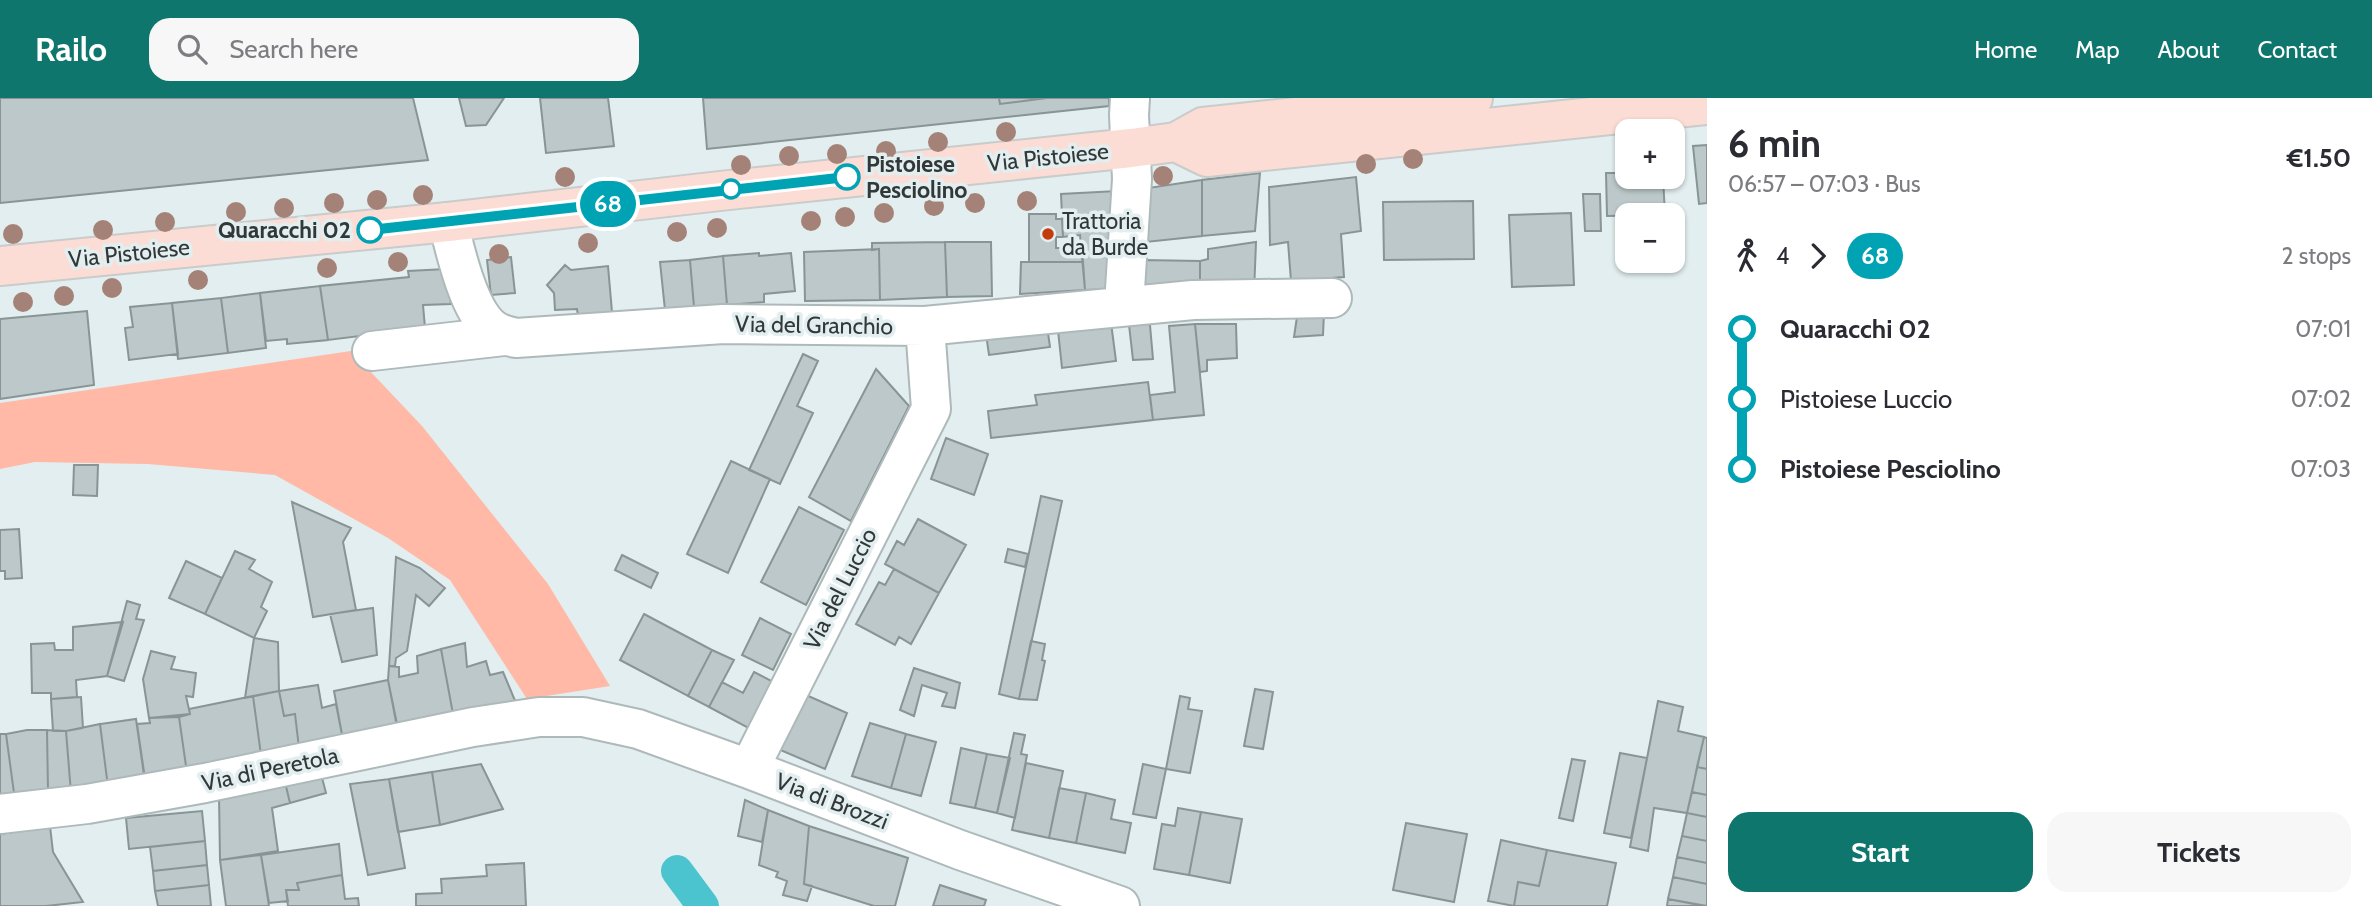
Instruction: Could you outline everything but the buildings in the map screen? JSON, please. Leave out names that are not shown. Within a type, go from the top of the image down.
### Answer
[{"type":"main road","name":"Via Pistoiese","points":[[0,266],[448,222],[1131,148],[1176,142],[1203,127],[1473,98]]},
{"type":"main road","points":[[1176,142],[1207,157],[1707,105]]},
{"type":"street","points":[[1124,305],[1132,179],[1130,98]]},
{"type":"street","points":[[448,222],[463,277],[477,309],[491,328],[504,336]]},
{"type":"street","name":"Via del Granchio","points":[[372,351],[504,336],[544,337],[646,328],[723,324],[925,326],[1193,300],[1332,298]]},
{"type":"street","name":"Via del Luccio","points":[[749,769],[931,409],[925,326]]},
{"type":"street","name":"Via di Brozzi","points":[[539,717],[583,718],[638,729],[960,850],[1121,906]]},
{"type":"street","name":"Via di Peretola","points":[[0,814],[87,804],[194,786],[445,732],[539,717]]},
{"type":"shaded area","points":[[351,351],[422,426],[548,584],[610,686],[527,699],[450,580],[388,538],[275,475],[148,464],[35,462],[0,469],[0,403]]},
{"type":"waterway","points":[[677,871],[703,906]]},
{"type":"bus line","name":"68","points":[[370,230],[847,177]]},
{"type":"place","name":"Pistoiese Pesciolino","points":[[847,177]]},
{"type":"place","name":"Quaracchi 02","points":[[370,230]]},
{"type":"place","name":"Trattoria da Burde","points":[[1048,234]]}]
